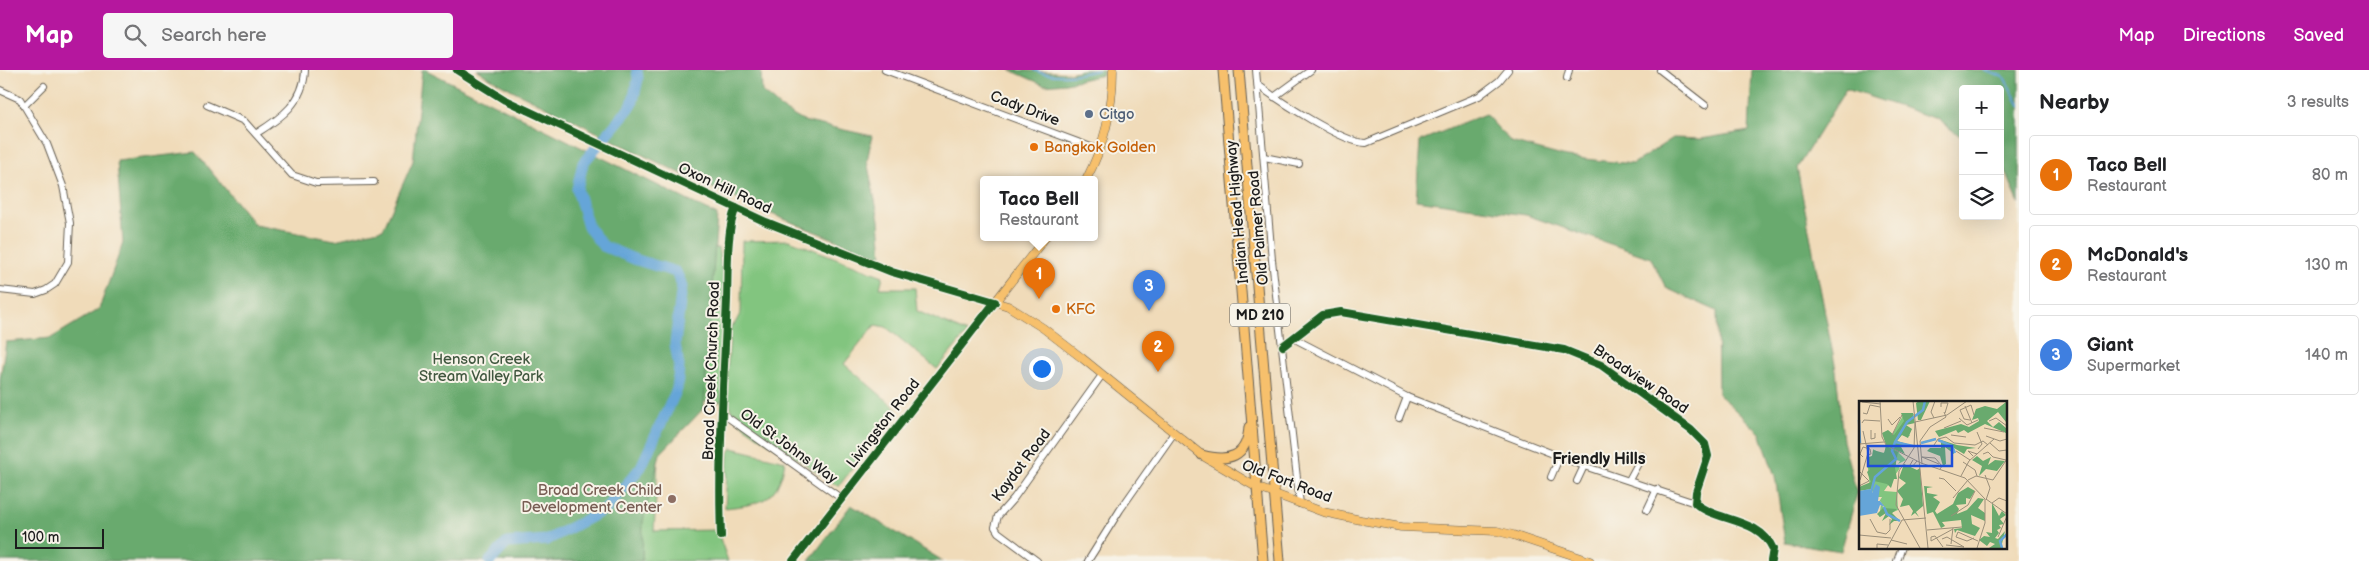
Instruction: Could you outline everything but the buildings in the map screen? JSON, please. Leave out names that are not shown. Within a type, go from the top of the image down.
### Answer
[{"type":"highway","name":"Indian Head Highway","points":[[1223,70],[1263,561]]},
{"type":"highway","name":"Indian Head Highway","points":[[1239,70],[1280,561]]},
{"type":"highway","points":[[1202,455],[1216,459],[1230,458],[1243,448],[1248,432],[1250,402]]},
{"type":"main road","name":"Oxon Hill Road","points":[[457,70],[505,100],[824,247],[892,272],[995,302]]},
{"type":"main road","points":[[1088,176],[1099,150],[1110,110],[1113,73]]},
{"type":"main road","name":"Livingston Road","points":[[793,561],[1043,241]]},
{"type":"main road","name":"Old Fort Road","points":[[995,302],[1008,306],[1036,324],[1202,455],[1256,487],[1300,504],[1343,516],[1401,527],[1484,530],[1513,534],[1590,561]]},
{"type":"street","points":[[257,134],[282,117],[295,103],[305,78],[305,70]]},
{"type":"street","name":"Cady Drive","points":[[885,70],[1099,150]]},
{"type":"street","name":"Old Palmer Road","points":[[1256,70],[1272,260],[1300,504]]},
{"type":"street","points":[[1274,97],[1285,87],[1311,70]]},
{"type":"street","points":[[1258,85],[1274,97],[1348,140],[1366,143],[1479,96],[1508,70]]},
{"type":"street","points":[[1567,78],[1569,70]]},
{"type":"street","points":[[1660,70],[1705,105]]},
{"type":"street","points":[[25,104],[44,86]]},
{"type":"street","points":[[0,90],[15,95],[25,104],[51,153],[63,186],[70,223],[69,256],[59,279],[46,290],[29,294],[0,290]]},
{"type":"street","points":[[207,104],[244,122],[257,134],[292,175],[316,182],[374,182]]},
{"type":"street","points":[[1264,157],[1299,164]]},
{"type":"street","name":"Broad Creek Church Road","points":[[721,536],[723,414],[730,248],[732,216],[736,208]]},
{"type":"street","name":"Broadview Road","points":[[1283,346],[1323,315],[1341,312],[1544,346],[1581,355],[1601,365],[1691,430],[1705,444],[1708,456],[1696,492],[1695,503]]},
{"type":"street","points":[[1293,338],[1407,397],[1584,466],[1695,503],[1753,528],[1764,536],[1773,548],[1771,561]]},
{"type":"street","name":"Kaydot Road","points":[[1036,561],[998,532],[995,527],[996,520],[1102,375]]},
{"type":"street","points":[[1400,418],[1407,397]]},
{"type":"street","name":"Old St Johns Way","points":[[723,414],[842,499]]},
{"type":"street","points":[[1088,561],[1120,510],[1174,433]]},
{"type":"street","points":[[1551,477],[1560,456]]},
{"type":"street","points":[[1629,480],[1642,456]]},
{"type":"street","points":[[1577,481],[1584,466]]},
{"type":"street","points":[[1647,510],[1657,489]]},
{"type":"street","points":[[1897,561],[1902,548]]},
{"type":"green space","name":"Henson Creek Stream Valley Park","points":[[422,70],[426,70],[717,215],[704,408],[660,454],[643,521],[642,561],[0,561],[0,379],[6,342],[51,338],[99,309],[123,243],[117,161],[195,152],[255,225],[335,240],[383,229],[413,161]]},
{"type":"green space","points":[[477,70],[761,70],[762,92],[782,109],[803,121],[872,136],[867,161],[879,220],[882,257],[802,227],[647,157],[523,96]]},
{"type":"green space","points":[[1010,70],[1070,73],[1082,70],[1103,70],[1103,75],[1066,83],[1044,85]]},
{"type":"green space","points":[[1752,70],[2019,70],[2019,204],[2004,168],[2004,85],[1959,85],[1959,135],[1937,119],[1846,89],[1797,168],[1836,370],[1843,441],[1857,494],[1841,551],[1785,542],[1775,476],[1760,433],[1718,394],[1717,311],[1666,288],[1651,258],[1526,215],[1416,200],[1420,141],[1485,114],[1511,142],[1566,157],[1633,164],[1673,138],[1701,139],[1749,131]]},
{"type":"green space","points":[[789,240],[883,276],[880,288],[915,288],[917,311],[967,333],[937,369],[886,327],[875,325],[844,364],[897,409],[839,486],[833,484],[780,446],[778,449],[746,428],[737,420],[732,412],[729,401],[727,375],[731,325],[734,325],[741,312],[742,241]]},
{"type":"green space","points":[[718,248],[725,285],[722,402],[676,401],[655,255]]},
{"type":"green space","points":[[659,443],[654,531],[717,530],[728,561],[503,561]]},
{"type":"green space","points":[[732,448],[785,461],[778,485],[766,498],[749,505],[725,508],[728,454]]},
{"type":"green space","points":[[851,505],[943,561],[809,561]]},
{"type":"waterway","points":[[490,561],[507,543],[547,540],[606,509],[641,467],[677,389],[679,366],[675,344],[682,285],[676,272],[634,259],[603,246],[588,227],[577,189],[583,163],[632,105],[638,79],[637,70]]},
{"type":"waterway","points":[[1034,70],[1058,75],[1074,75],[1098,70]]},
{"type":"waterway","points":[[1985,70],[2004,77],[2019,105]]},
{"type":"cycle path","points":[[457,70],[505,100],[766,222],[892,272],[995,302],[793,561]]},
{"type":"cycle path","points":[[721,536],[721,447],[728,252],[731,227],[736,208]]},
{"type":"cycle path","points":[[1283,346],[1323,315],[1341,312],[1564,350],[1601,365],[1691,430],[1705,444],[1708,456],[1696,492],[1695,503],[1714,514],[1748,525],[1758,531],[1773,549],[1771,561]]},
{"type":"place","name":"Citgo","points":[[1089,114]]},
{"type":"place","name":"Bangkok Golden","points":[[1034,147]]},
{"type":"place","name":"Taco Bell","points":[[1039,299]]},
{"type":"place","name":"KFC","points":[[1056,309]]},
{"type":"place","name":"Giant","points":[[1149,311]]},
{"type":"place","name":"McDonald's","points":[[1158,372]]},
{"type":"place","name":"Broad Creek Child Development Center","points":[[672,499]]},
{"type":"district","name":"Friendly Hills","points":[[1599,458]]}]
